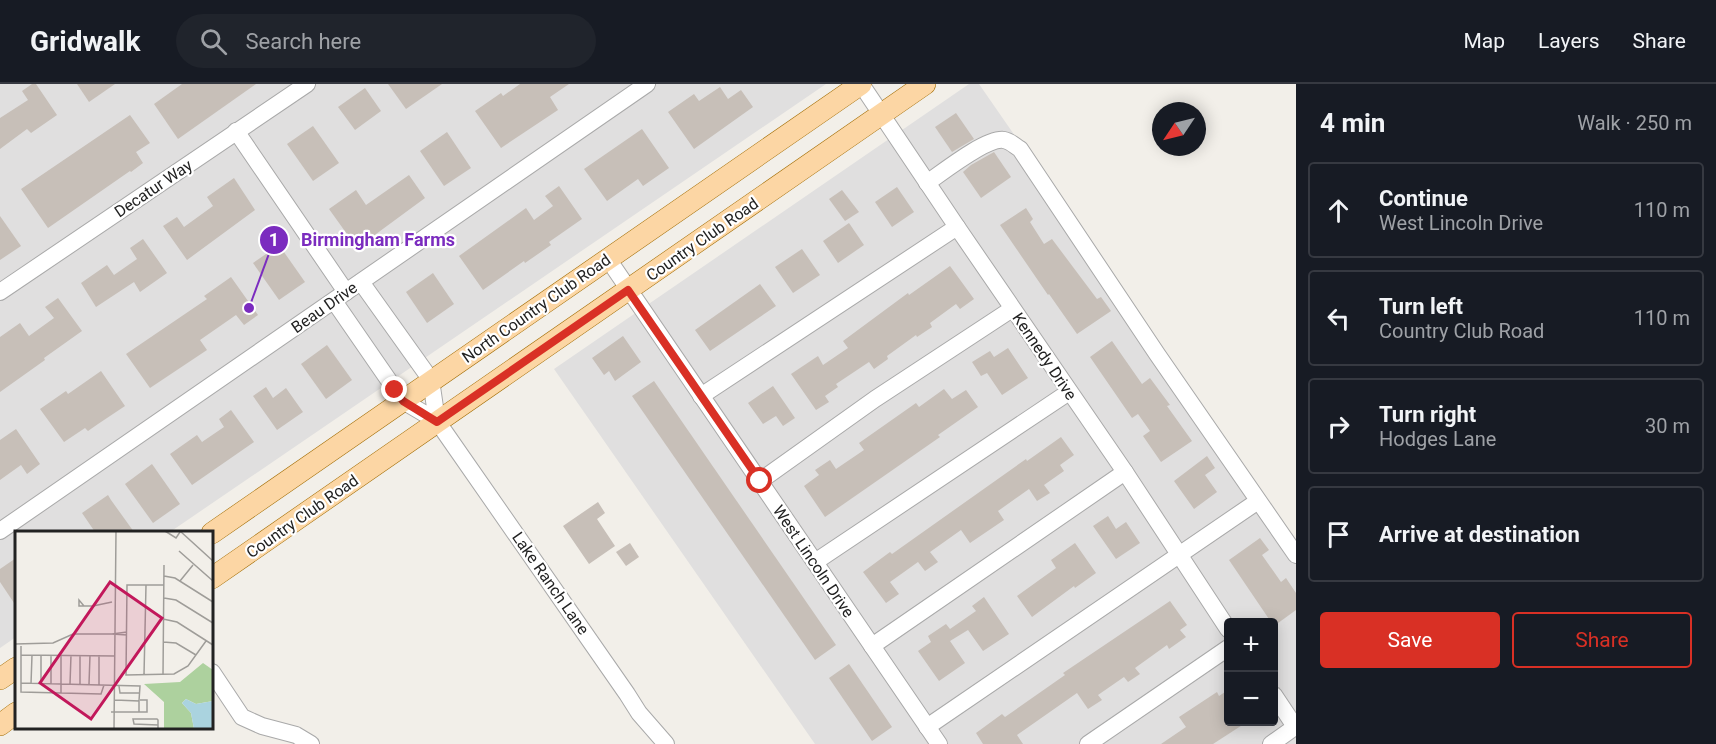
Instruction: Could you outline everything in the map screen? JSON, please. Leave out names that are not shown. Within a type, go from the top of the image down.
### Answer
[{"type":"main road","name":"North Country Club Road","points":[[213,532],[861,84]]},
{"type":"main road","name":"Country Club Road","points":[[213,578],[926,84]]},
{"type":"main road","points":[[0,679],[15,669]]},
{"type":"main road","points":[[0,725],[15,714]]},
{"type":"street","name":"Decatur Way","points":[[0,292],[307,84]]},
{"type":"street","name":"Beau Drive","points":[[0,531],[647,84]]},
{"type":"street","name":"Kennedy Drive","points":[[861,84],[1125,472],[1224,622]]},
{"type":"street","points":[[236,131],[403,401],[437,422]]},
{"type":"street","points":[[927,183],[982,146],[1002,139],[1020,149],[1059,210],[1296,555]]},
{"type":"street","points":[[700,396],[957,227]]},
{"type":"street","name":"West Lincoln Drive","points":[[608,259],[939,744]]},
{"type":"street","points":[[361,282],[431,380],[437,422]]},
{"type":"street","points":[[760,481],[875,399],[1012,309]]},
{"type":"street","points":[[815,562],[1069,392]]},
{"type":"street","name":"Lake Ranch Lane","points":[[437,422],[639,713],[666,744]]},
{"type":"street","points":[[872,646],[1125,472]]},
{"type":"street","points":[[927,727],[1258,501]]},
{"type":"street","points":[[1088,744],[1224,651]]},
{"type":"street","points":[[213,674],[242,717],[262,726],[296,735],[311,744]]},
{"type":"street","points":[[1271,744],[1296,727],[1278,701]]},
{"type":"shaded area","points":[[0,84],[826,84],[171,531],[15,531],[15,638],[0,648]]},
{"type":"shaded area","points":[[969,84],[979,84],[1296,542],[1296,744],[815,744],[554,369]]},
{"type":"building","points":[[36,84],[57,115],[31,133],[27,129],[0,149],[0,118],[28,100],[22,91]]},
{"type":"building","points":[[77,84],[115,84],[89,102]]},
{"type":"building","points":[[182,84],[256,84],[178,139],[154,104]]},
{"type":"building","points":[[388,84],[442,84],[406,109]]},
{"type":"building","points":[[520,84],[569,84],[550,97],[558,110],[501,148],[475,111],[501,93],[503,96]]},
{"type":"building","points":[[720,87],[728,99],[741,90],[753,107],[694,149],[668,112],[694,94],[699,101]]},
{"type":"building","points":[[365,88],[381,111],[355,130],[338,107]]},
{"type":"building","points":[[956,113],[974,139],[952,152],[935,127]]},
{"type":"building","points":[[130,115],[150,143],[136,152],[143,163],[48,228],[21,189]]},
{"type":"building","points":[[313,126],[339,163],[313,181],[287,144]]},
{"type":"building","points":[[642,129],[669,168],[643,186],[638,179],[607,201],[584,169]]},
{"type":"building","points":[[447,132],[471,168],[444,186],[420,151]]},
{"type":"building","points":[[994,152],[1011,177],[981,198],[963,172]]},
{"type":"building","points":[[409,175],[425,198],[357,248],[329,209],[356,190],[366,205]]},
{"type":"building","points":[[234,178],[255,210],[187,260],[163,226],[177,217],[184,227],[213,206],[207,197]]},
{"type":"building","points":[[559,186],[582,219],[549,242],[551,245],[483,290],[459,256],[526,208],[534,220],[553,206],[545,196]]},
{"type":"building","points":[[897,187],[914,212],[892,227],[875,202]]},
{"type":"building","points":[[842,190],[859,212],[845,221],[829,199]]},
{"type":"building","points":[[1026,208],[1033,219],[1030,222],[1044,244],[1052,239],[1097,299],[1101,297],[1111,311],[1077,334],[1000,225]]},
{"type":"building","points":[[0,216],[21,246],[0,260]]},
{"type":"building","points":[[849,223],[864,245],[838,263],[823,241]]},
{"type":"building","points":[[143,239],[167,273],[140,292],[134,282],[96,307],[81,283],[107,265],[114,275],[137,259],[130,248]]},
{"type":"building","points":[[279,245],[305,282],[279,300],[253,263]]},
{"type":"building","points":[[802,249],[820,275],[793,293],[775,267]]},
{"type":"building","points":[[950,266],[974,299],[960,309],[956,304],[930,323],[932,327],[917,337],[916,335],[887,356],[888,359],[874,369],[869,362],[836,384],[838,387],[825,396],[829,402],[816,410],[791,374],[818,356],[823,365],[848,348],[843,341],[908,293],[909,295]]},
{"type":"building","points":[[433,273],[454,304],[427,323],[406,292]]},
{"type":"building","points":[[231,277],[258,315],[244,325],[236,315],[200,340],[207,350],[150,388],[126,354],[207,299],[204,296]]},
{"type":"building","points":[[760,284],[776,306],[710,351],[695,330]]},
{"type":"building","points":[[58,298],[82,331],[0,392],[0,337],[20,323],[29,336],[54,318],[45,307]]},
{"type":"building","points":[[623,336],[641,362],[615,381],[609,371],[604,375],[592,358]]},
{"type":"building","points":[[1112,341],[1142,384],[1150,378],[1192,441],[1161,462],[1143,436],[1150,431],[1138,414],[1132,418],[1090,357]]},
{"type":"building","points":[[327,345],[352,380],[326,399],[301,364]]},
{"type":"building","points":[[1008,348],[1028,378],[1002,395],[987,373],[981,376],[972,362],[990,351],[994,357]]},
{"type":"building","points":[[101,371],[125,406],[88,431],[85,428],[64,442],[40,409],[66,391],[68,394]]},
{"type":"building","points":[[654,381],[836,645],[815,660],[632,396]]},
{"type":"building","points":[[773,386],[795,418],[783,426],[776,416],[763,424],[748,403]]},
{"type":"building","points":[[266,387],[273,398],[286,388],[303,412],[277,430],[253,396]]},
{"type":"building","points":[[944,389],[952,399],[966,390],[978,407],[938,435],[940,437],[825,517],[804,486],[819,475],[815,470],[830,460],[836,469],[864,450],[859,443],[916,403],[919,407]]},
{"type":"building","points":[[231,410],[254,442],[192,485],[170,454],[197,435],[202,442],[224,427],[219,419]]},
{"type":"building","points":[[16,429],[40,464],[27,474],[21,465],[0,480],[0,440]]},
{"type":"building","points":[[1061,437],[1074,455],[1060,465],[1064,471],[1044,485],[1050,493],[1037,501],[1029,489],[998,511],[1004,520],[970,543],[961,530],[930,552],[938,562],[925,571],[918,562],[890,582],[899,594],[886,603],[863,572]]},
{"type":"building","points":[[1207,456],[1215,468],[1205,475],[1217,492],[1194,509],[1174,481]]},
{"type":"building","points":[[152,464],[180,504],[153,523],[125,484]]},
{"type":"building","points":[[108,495],[133,531],[94,531],[82,513]]},
{"type":"building","points":[[598,502],[605,513],[597,519],[615,546],[589,564],[563,526]]},
{"type":"building","points":[[1108,516],[1116,529],[1126,522],[1140,543],[1116,559],[1093,526]]},
{"type":"building","points":[[1260,538],[1269,550],[1262,555],[1281,582],[1286,578],[1296,593],[1296,610],[1278,623],[1278,618],[1268,618],[1229,560]]},
{"type":"building","points":[[630,543],[639,557],[626,566],[616,552]]},
{"type":"building","points":[[1075,543],[1096,573],[1032,617],[1017,596],[1056,568],[1051,560]]},
{"type":"building","points":[[15,559],[15,604],[0,582],[0,569]]},
{"type":"building","points":[[984,597],[1009,634],[983,651],[968,630],[950,641],[965,663],[939,681],[918,651],[931,642],[928,636],[946,624],[950,629],[976,611],[972,606]]},
{"type":"building","points":[[1170,601],[1187,625],[1180,630],[1186,637],[1169,649],[1167,645],[1135,668],[1140,674],[1128,682],[1124,677],[1098,695],[1102,700],[1088,709],[1077,693],[1017,735],[1023,744],[983,744],[976,733],[1002,714],[1005,717],[1065,675],[1063,673]]},
{"type":"building","points":[[849,664],[892,727],[872,741],[829,678]]},
{"type":"building","points":[[1217,692],[1219,696],[1224,693],[1224,726],[1241,726],[1213,744],[1161,744],[1186,727],[1179,717]]},
{"type":"place","name":"Birmingham Farms","points":[[249,308]]},
{"type":"route","points":[[395,390],[403,401],[437,422],[628,290],[760,481]]}]
